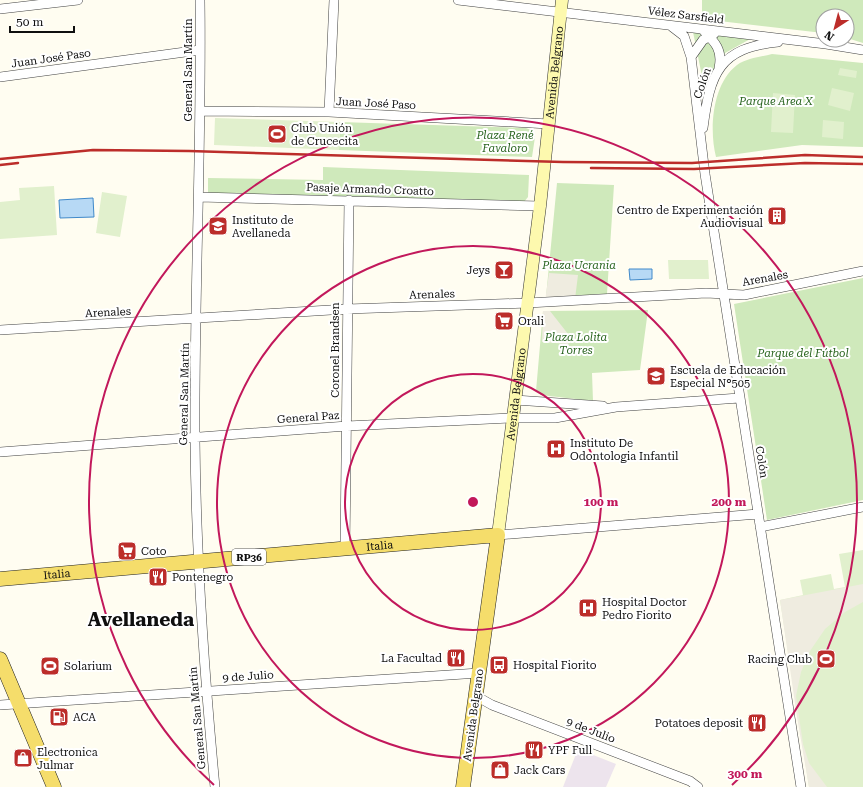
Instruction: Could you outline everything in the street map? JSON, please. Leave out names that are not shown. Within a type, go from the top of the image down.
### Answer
[{"type":"main road","name":"Avenida Belgrano","points":[[463,787],[528,303],[562,0]]},
{"type":"main road","name":"Italia","points":[[0,579],[498,535]]},
{"type":"main road","points":[[0,659],[20,703],[54,787]]},
{"type":"street","points":[[0,9],[78,0]]},
{"type":"street","name":"General San Martín","points":[[200,0],[201,111],[195,438],[197,562],[206,690],[215,787]]},
{"type":"street","points":[[329,112],[334,0]]},
{"type":"street","name":"Vélez Sarsfield","points":[[458,0],[671,26],[706,32],[793,40],[863,50]]},
{"type":"street","name":"Colón","points":[[671,26],[684,36],[691,57],[701,139],[724,294],[801,787]]},
{"type":"street","points":[[691,57],[706,32],[715,41],[721,55],[719,68]]},
{"type":"street","name":"Colón","points":[[701,139],[708,99],[719,68],[728,58],[743,48],[793,40]]},
{"type":"street","name":"Juan José Paso","points":[[0,77],[200,50]]},
{"type":"street","name":"Juan José Paso","points":[[201,111],[329,112],[549,124]]},
{"type":"street","name":"Pasaje Armando Croatto","points":[[199,197],[540,206]]},
{"type":"street","name":"Coronel Brandsen","points":[[345,548],[348,200]]},
{"type":"street","name":"Arenales","points":[[0,330],[347,309],[528,303],[602,298],[724,294],[744,295],[863,271]]},
{"type":"street","name":"General Paz","points":[[0,452],[347,426],[564,417],[616,407],[740,398]]},
{"type":"street","name":"General Paz","points":[[515,400],[616,407]]},
{"type":"street","points":[[760,527],[863,507]]},
{"type":"street","name":"Italia","points":[[498,535],[758,514]]},
{"type":"street","name":"9 de Julio","points":[[0,705],[206,690],[479,673]]},
{"type":"street","name":"9 de Julio","points":[[476,696],[492,705],[690,781],[698,787]]},
{"type":"shaded area","points":[[549,273],[578,275],[575,299],[545,301]]},
{"type":"shaded area","points":[[543,311],[550,311],[572,339],[568,344],[542,342]]},
{"type":"shaded area","points":[[863,584],[863,602],[845,612],[825,629],[810,651],[801,672],[796,696],[803,744],[809,763],[827,787],[809,787],[780,600]]},
{"type":"shaded area","points":[[578,749],[616,764],[606,787],[563,787]]},
{"type":"green space","points":[[702,0],[863,0],[863,43],[855,40],[855,8],[815,8],[815,32],[702,19]]},
{"type":"green space","points":[[693,32],[752,38],[725,53],[705,91]]},
{"type":"green space","name":"Parque Area X","points":[[772,54],[863,63],[863,147],[802,145],[716,157],[713,134],[714,108],[722,84],[729,73],[737,65],[750,59]]},
{"type":"green space","points":[[840,68],[857,71],[856,78],[838,75]]},
{"type":"green space","points":[[832,88],[854,93],[850,111],[828,105]]},
{"type":"green space","points":[[773,93],[795,95],[793,133],[771,132]]},
{"type":"green space","name":"Club Unión de Crucecita","points":[[215,118],[340,122],[339,150],[214,145]]},
{"type":"green space","points":[[823,120],[844,122],[843,139],[822,137]]},
{"type":"green space","name":"Plaza René Favaloro","points":[[340,122],[526,128],[533,131],[535,137],[532,157],[339,150]]},
{"type":"green space","points":[[323,167],[529,175],[528,197],[524,202],[208,193],[208,178],[323,180]]},
{"type":"green space","name":"Plaza Ucrania","points":[[557,183],[614,185],[607,294],[546,297]]},
{"type":"green space","points":[[54,186],[57,235],[0,239],[0,202],[20,200],[19,188]]},
{"type":"green space","points":[[102,192],[127,196],[120,237],[96,233]]},
{"type":"green space","points":[[668,260],[708,260],[709,279],[669,279]]},
{"type":"green space","name":"Parque del Fútbol","points":[[863,278],[863,500],[767,520],[734,304]]},
{"type":"green space","name":"Plaza Lolita Torres","points":[[648,310],[640,370],[592,373],[593,401],[541,395],[536,391],[543,311]]},
{"type":"green space","name":"Racing Club","points":[[863,550],[863,787],[809,787],[780,600],[803,595],[800,580],[831,574],[834,589],[845,587],[839,554]]},
{"type":"water","points":[[93,198],[94,217],[60,218],[59,200]]},
{"type":"water","points":[[629,269],[652,269],[652,279],[630,280]]},
{"type":"railway","points":[[0,159],[93,150],[189,151],[563,162],[692,163],[805,155],[863,157]]},
{"type":"railway","points":[[0,165],[18,163]]},
{"type":"railway","points":[[591,168],[694,169],[805,163],[863,164]]},
{"type":"place","name":"Club Unión de Crucecita","points":[[277,134]]},
{"type":"place","name":"Centro de Experimentación Audiovisual","points":[[777,216]]},
{"type":"place","name":"Instituto de Avellaneda","points":[[218,226]]},
{"type":"place","name":"Jeys","points":[[504,270]]},
{"type":"place","name":"Orali","points":[[504,321]]},
{"type":"place","name":"Escuela de Educación Especial N°505","points":[[656,376]]},
{"type":"place","name":"Instituto De Odontologia Infantil","points":[[556,449]]},
{"type":"place","name":"Coto","points":[[127,551]]},
{"type":"place","name":"Pontenegro","points":[[158,577]]},
{"type":"place","name":"Hospital Doctor Pedro Fiorito","points":[[588,608]]},
{"type":"place","name":"La Facultad","points":[[456,658]]},
{"type":"place","name":"Racing Club","points":[[826,659]]},
{"type":"place","name":"Hospital Fiorito","points":[[499,665]]},
{"type":"place","name":"Solarium","points":[[50,666]]},
{"type":"place","name":"ACA","points":[[59,717]]},
{"type":"place","name":"Potatoes deposit","points":[[757,723]]},
{"type":"place","name":"YPF Full","points":[[534,750]]},
{"type":"place","name":"Electronica Julmar","points":[[23,758]]},
{"type":"place","name":"Jack Cars","points":[[500,770]]},
{"type":"district","name":"Avellaneda","points":[[141,619]]}]
